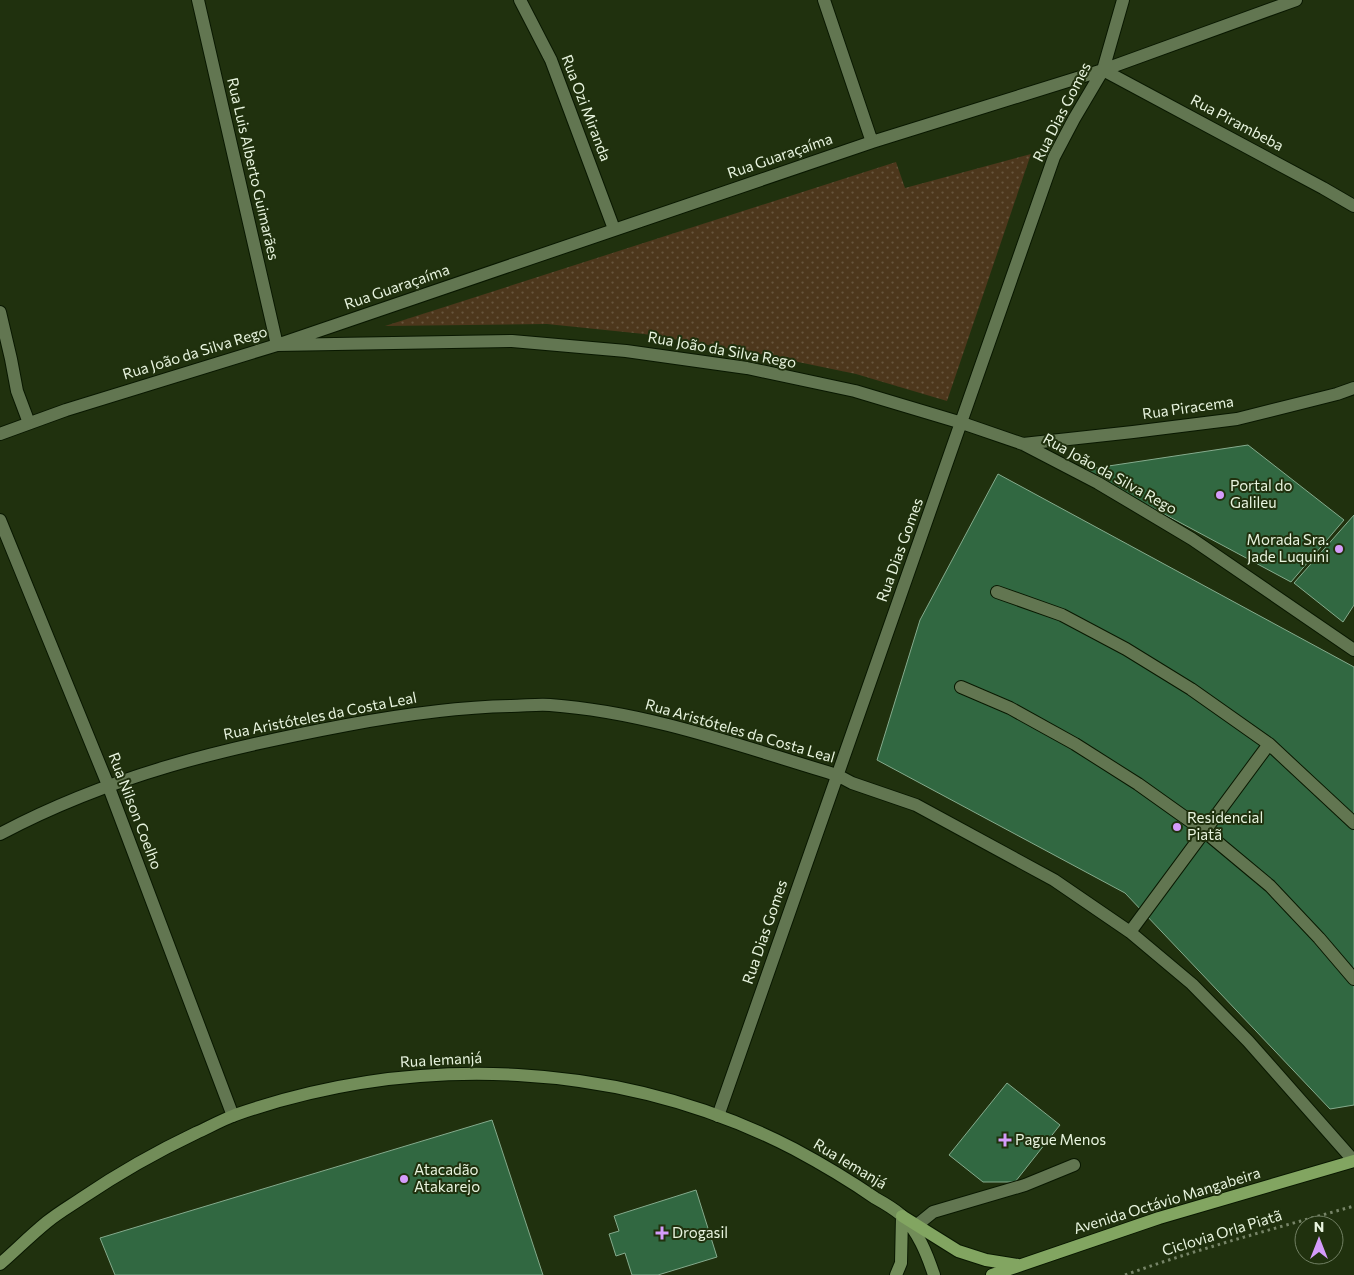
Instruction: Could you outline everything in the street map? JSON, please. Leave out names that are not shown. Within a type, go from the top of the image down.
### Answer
[{"type":"main road","name":"Avenida Octávio Mangabeira","points":[[992,1275],[1159,1218],[1354,1161]]},
{"type":"main road","points":[[902,1216],[958,1251],[986,1260],[1021,1265]]},
{"type":"street","name":"Rua Luis Alberto Guimarães","points":[[198,0],[277,345]]},
{"type":"street","name":"Rua Ozi Miranda","points":[[520,0],[551,60],[614,229]]},
{"type":"street","points":[[824,0],[872,142]]},
{"type":"street","name":"Rua Dias Gomes","points":[[718,1116],[1054,158],[1103,70],[1123,0]]},
{"type":"street","name":"Rua Guaraçaíma","points":[[277,345],[872,142],[1103,70],[1296,0]]},
{"type":"street","name":"Rua Pirambeba","points":[[1103,70],[1354,206]]},
{"type":"street","points":[[0,312],[12,359],[17,392],[29,423]]},
{"type":"street","name":"Rua João da Silva Rego","points":[[0,434],[29,423],[277,345],[512,340],[626,351],[756,370],[855,392],[962,423],[1023,444],[1098,483],[1192,539],[1354,650]]},
{"type":"street","name":"Rua Piracema","points":[[1023,444],[1237,419],[1354,388]]},
{"type":"street","name":"Rua Nilson Coelho","points":[[0,520],[108,785],[233,1116]]},
{"type":"street","points":[[997,592],[1062,615],[1126,649],[1191,689],[1269,744],[1354,823]]},
{"type":"street","points":[[961,687],[1010,708],[1075,744],[1138,784],[1204,831],[1270,886],[1319,938],[1354,979]]},
{"type":"street","name":"Rua Aristóteles da Costa Leal","points":[[0,834],[27,820],[108,785],[187,760],[259,742],[390,717],[473,707],[540,705],[620,714],[837,775],[852,783],[916,805],[1054,880],[1130,932],[1192,984],[1234,1026],[1354,1161]]},
{"type":"street","points":[[1130,932],[1269,744]]},
{"type":"street","name":"Rua Iemanjá","points":[[0,1264],[48,1221],[102,1185],[160,1150],[233,1116],[309,1094],[376,1080],[434,1074],[495,1073],[565,1079],[628,1090],[673,1101],[764,1134],[850,1180],[902,1216],[926,1250],[934,1275]]},
{"type":"street","points":[[917,1225],[933,1212],[1025,1185],[1074,1165]]},
{"type":"street","points":[[896,1275],[901,1263],[902,1216]]},
{"type":"path","name":"Ciclovia Orla Piatã","points":[[1125,1275],[1233,1240],[1354,1206]]},
{"type":"shaded area","points":[[1031,154],[947,401],[856,374],[760,354],[644,334],[547,324],[385,326],[896,162],[905,188]]},
{"type":"building","name":"Portal do Galileu","points":[[1248,445],[1344,520],[1291,582],[1082,470]]},
{"type":"building","name":"Residencial Piatã","points":[[998,474],[1354,667],[1354,1105],[1330,1109],[1125,893],[877,760],[920,620]]},
{"type":"building","name":"Morada Sra. Jade Luquini","points":[[1354,515],[1354,605],[1343,622],[1294,583]]},
{"type":"building","name":"Pague Menos","points":[[1007,1083],[1060,1125],[1015,1182],[983,1182],[949,1155]]},
{"type":"building","name":"Atacadão Atakarejo","points":[[492,1120],[543,1275],[115,1275],[100,1238]]},
{"type":"building","name":"Drogasil","points":[[696,1190],[717,1257],[658,1275],[632,1275],[625,1253],[616,1256],[609,1234],[619,1231],[614,1216]]},
{"type":"place","name":"Portal do Galileu","points":[[1220,495]]},
{"type":"place","name":"Morada Sra. Jade Luquini","points":[[1339,549]]},
{"type":"place","name":"Residencial Piatã","points":[[1177,827]]},
{"type":"place","name":"Pague Menos","points":[[1005,1140]]},
{"type":"place","name":"Atacadão Atakarejo","points":[[404,1179]]},
{"type":"place","name":"Drogasil","points":[[662,1233]]}]
